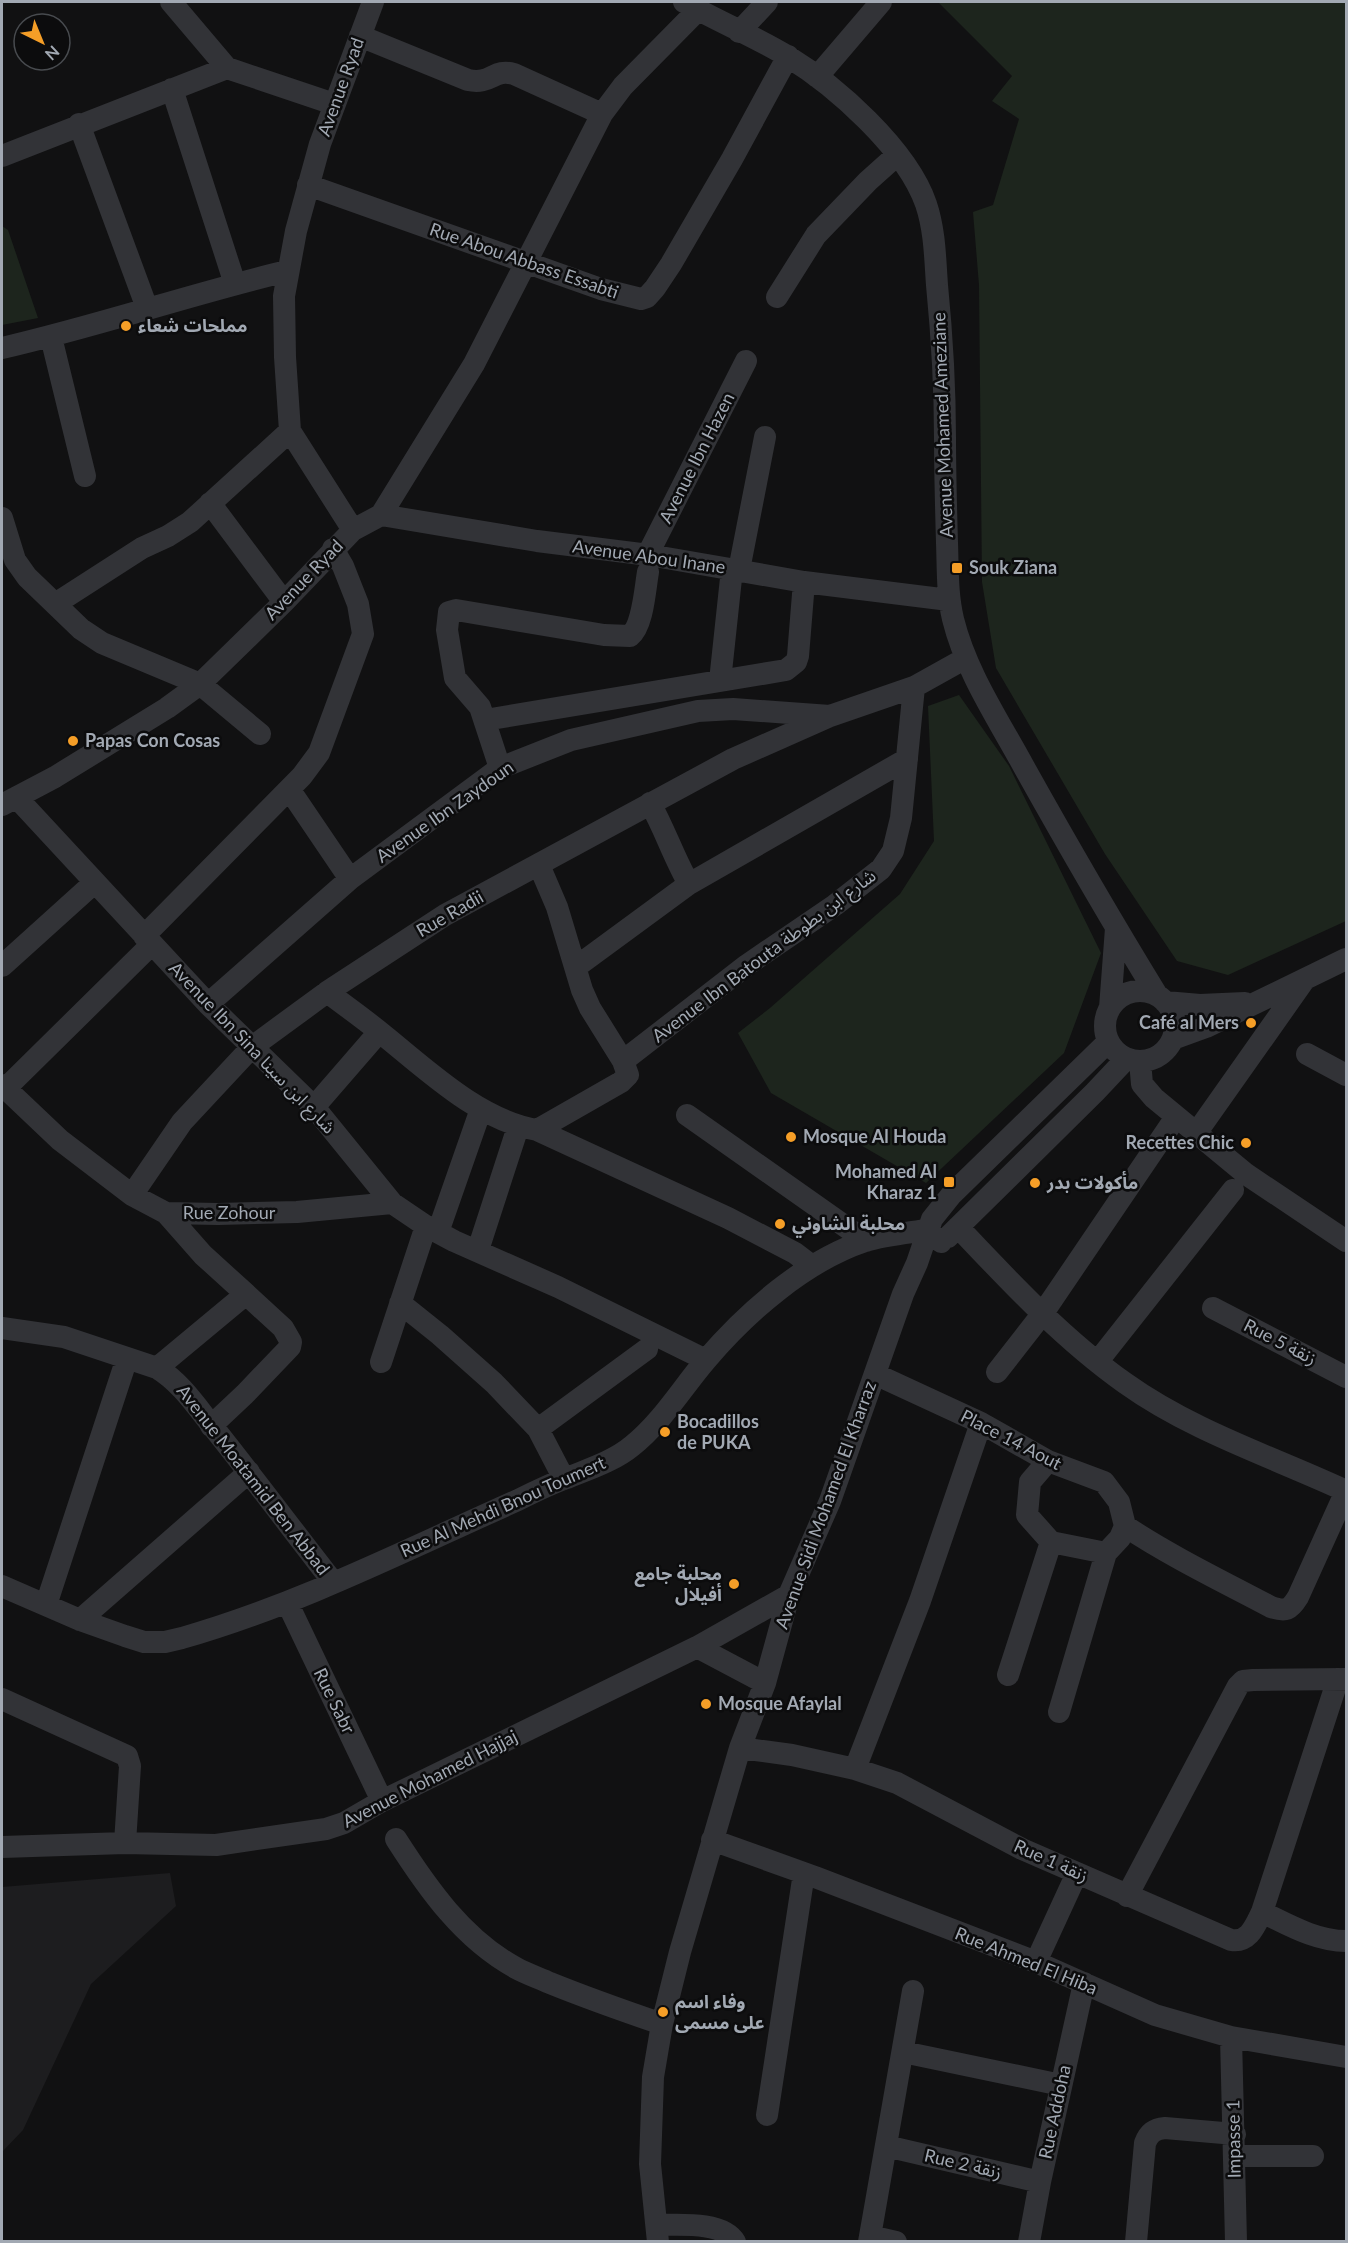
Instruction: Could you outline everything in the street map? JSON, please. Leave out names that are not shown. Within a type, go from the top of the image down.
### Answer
[{"type":"street","points":[[171,2],[227,68],[334,104]]},
{"type":"street","name":"Avenue Ryad","points":[[9,802],[167,708],[200,684],[353,530],[290,431],[284,296],[287,271],[308,185],[334,104],[373,2]]},
{"type":"street","points":[[740,32],[767,2]]},
{"type":"street","points":[[817,77],[881,2]]},
{"type":"street","points":[[353,530],[381,515],[474,364],[527,262],[540,230],[602,114],[691,6]]},
{"type":"street","name":"Avenue Mohamed Ameziane","points":[[691,6],[788,56],[817,77],[878,131],[913,178],[925,202],[934,234],[945,370],[949,600],[966,658],[1055,823],[1116,928],[1161,998]]},
{"type":"street","points":[[360,36],[468,80],[480,82],[501,72],[514,74],[602,114]]},
{"type":"street","name":"Rue Abou Abbass Essabti","points":[[308,185],[627,297],[641,299],[647,297],[655,288],[693,226],[788,56]]},
{"type":"street","points":[[2,156],[227,68]]},
{"type":"street","points":[[172,89],[235,284]]},
{"type":"street","points":[[79,124],[147,308]]},
{"type":"street","points":[[777,297],[816,236],[844,204],[897,155]]},
{"type":"street","points":[[2,348],[51,337],[147,308],[287,271]]},
{"type":"street","points":[[51,337],[84,476]]},
{"type":"street","name":"Avenue Ibn Hazen","points":[[485,720],[476,700],[455,678],[447,630],[449,612],[456,610],[604,635],[630,636],[636,630],[639,619],[647,564],[746,361]]},
{"type":"street","points":[[55,604],[142,548],[190,522],[290,431]]},
{"type":"street","points":[[720,681],[735,570],[765,437]]},
{"type":"street","points":[[210,503],[284,602]]},
{"type":"street","name":"Avenue Abou Inane","points":[[381,515],[537,541],[647,564],[735,570],[804,582],[949,600]]},
{"type":"street","points":[[2,518],[8,563],[27,577],[81,629],[102,643],[200,684],[260,734]]},
{"type":"street","points":[[3,1087],[148,940],[320,753],[363,634],[358,604],[343,566],[333,549]]},
{"type":"street","points":[[500,768],[485,720],[786,670],[796,662],[804,582]]},
{"type":"street","name":"Avenue Ibn Zaydoun","points":[[208,1004],[350,879],[500,768],[571,740],[698,711],[733,709],[830,716],[914,687],[966,658]]},
{"type":"street","name":"Avenue Ibn Batouta شارع ابن بطوطة","points":[[624,1061],[747,965],[835,905],[881,869],[896,843],[902,818],[914,687]]},
{"type":"street","name":"Rue Radii","points":[[132,1195],[182,1122],[252,1047],[327,992],[445,915],[733,759],[830,716]]},
{"type":"street","points":[[576,967],[690,884],[907,759]]},
{"type":"street","points":[[289,789],[350,879]]},
{"type":"street","name":"Avenue Ibn Sina شارع ابن سينا","points":[[9,802],[94,883],[208,1004],[314,1107],[392,1203],[432,1229],[706,1360]]},
{"type":"street","points":[[650,803],[664,829],[677,865],[690,884]]},
{"type":"street","points":[[478,1250],[527,1128],[621,1082],[628,1075],[624,1061],[591,1008],[557,907],[539,864]]},
{"type":"street","points":[[2,966],[94,883]]},
{"type":"street","points":[[1110,1008],[1116,928]]},
{"type":"street","points":[[1173,1039],[1206,1027],[1347,959]]},
{"type":"street","points":[[1197,1132],[1306,977]]},
{"type":"street","points":[[1161,998],[1173,1013],[1175,1026],[1173,1039],[1160,1056],[1133,1060],[1116,1052],[1108,1042],[1105,1019],[1117,999],[1130,992],[1143,991],[1161,998],[1200,1005],[1252,1003]]},
{"type":"street","points":[[327,992],[426,1070],[481,1109],[728,1218],[795,1253],[812,1266]]},
{"type":"street","points":[[314,1107],[380,1032]]},
{"type":"street","name":"Avenue Sidi Mohamed El Kharraz","points":[[942,1233],[932,1219],[952,1194],[1108,1042]]},
{"type":"street","points":[[1307,1054],[1347,1074]]},
{"type":"street","points":[[1133,1060],[1146,1091],[1176,1117],[1246,1174],[1347,1241]]},
{"type":"street","name":"Avenue Sidi Mohamed El Kharraz","points":[[657,2233],[650,2164],[651,2108],[653,2077],[662,2024],[712,1840],[740,1748],[765,1683],[789,1595],[831,1501],[903,1294],[917,1263],[942,1233],[1133,1060]]},
{"type":"street","name":"Rue Zohour","points":[[3,1087],[60,1140],[132,1195],[166,1213],[297,1212],[392,1203]]},
{"type":"street","points":[[381,1362],[400,1303],[481,1109]]},
{"type":"street","points":[[687,1115],[866,1241]]},
{"type":"street","points":[[997,1372],[1043,1313],[1176,1117]]},
{"type":"street","points":[[1098,1361],[1233,1190]]},
{"type":"street","points":[[166,1213],[203,1256],[283,1328],[291,1342],[290,1347],[212,1426]]},
{"type":"street","points":[[942,1233],[1143,1395],[1206,1429],[1347,1491],[1298,1597],[1293,1606],[1287,1610],[1271,1607],[1149,1542],[1125,1526],[1120,1538],[1106,1553],[1059,1712]]},
{"type":"street","name":"Rue Al Mehdi Bnou Toumert","points":[[2,1586],[80,1620],[144,1642],[165,1642],[202,1632],[286,1602],[604,1463],[632,1447],[665,1412],[706,1360],[757,1308],[812,1266],[866,1241],[942,1233]]},
{"type":"street","points":[[157,1368],[246,1294]]},
{"type":"street","points":[[400,1303],[494,1383],[538,1430],[564,1479]]},
{"type":"street","name":"Rue 5 زنقة","points":[[1212,1308],[1347,1377]]},
{"type":"street","name":"Avenue Moatamid Ben Abbad","points":[[2,1328],[64,1337],[157,1368],[167,1374],[182,1388],[333,1582]]},
{"type":"street","points":[[538,1430],[647,1349]]},
{"type":"street","points":[[46,1605],[127,1358]]},
{"type":"street","name":"Place 14 Aout","points":[[875,1374],[981,1424],[1048,1461],[1104,1482],[1119,1502],[1125,1526]]},
{"type":"street","points":[[855,1769],[920,1601],[981,1424]]},
{"type":"street","points":[[1048,1461],[1030,1482],[1027,1515],[1051,1542],[1106,1553]]},
{"type":"street","points":[[80,1620],[249,1472]]},
{"type":"street","points":[[1008,1675],[1051,1542]]},
{"type":"street","name":"Avenue Mohamed Hajjaj","points":[[2,1846],[125,1843],[216,1845],[309,1833],[344,1823],[382,1801],[697,1647],[789,1595]]},
{"type":"street","name":"Rue Sabr","points":[[286,1602],[382,1801]]},
{"type":"street","points":[[697,1647],[765,1683]]},
{"type":"street","points":[[1127,1896],[1238,1686],[1248,1681],[1342,1679],[1262,1912],[1316,1937],[1347,1941]]},
{"type":"street","points":[[2,1700],[128,1756],[130,1766],[125,1843]]},
{"type":"street","name":"Rue 1 زنقة","points":[[740,1748],[792,1755],[855,1769],[897,1783],[1022,1849],[1127,1896],[1237,1941],[1243,1940],[1250,1933],[1262,1912]]},
{"type":"street","points":[[396,1839],[442,1906],[472,1935],[517,1969],[581,1996],[662,2024]]},
{"type":"street","name":"Rue Ahmed El Hiba","points":[[712,1840],[1036,1962],[1155,2015],[1231,2037],[1347,2057]]},
{"type":"street","points":[[767,2115],[804,1873]]},
{"type":"street","points":[[1036,1962],[1077,1873]]},
{"type":"street","name":"Rue Addoha","points":[[1029,2241],[1060,2085],[1084,1983]]},
{"type":"street","points":[[896,2241],[870,2239],[913,1991]]},
{"type":"street","name":"Impasse 1","points":[[1231,2037],[1236,2241]]},
{"type":"street","points":[[903,2052],[1060,2085]]},
{"type":"street","points":[[1136,2241],[1145,2143],[1148,2135],[1154,2130],[1165,2128],[1235,2134]]},
{"type":"street","name":"Rue 2 زنقة","points":[[886,2146],[1040,2182]]},
{"type":"street","points":[[1235,2156],[1313,2157]]},
{"type":"street","points":[[657,2233],[682,2225],[717,2228],[735,2241]]},
{"type":"shaded area","points":[[938,2],[1346,2],[1346,921],[1228,975],[1177,961],[1105,854],[996,668],[982,582],[979,285],[973,212],[993,205],[1019,119],[992,101],[1012,76]]},
{"type":"shaded area","points":[[2,226],[8,230],[38,318],[2,325]]},
{"type":"shaded area","points":[[959,695],[1009,766],[1101,953],[1064,1053],[926,1183],[771,1093],[738,1033],[770,1008],[900,894],[934,841],[928,706]]},
{"type":"shaded area","points":[[170,1873],[176,1906],[91,1984],[23,2130],[2,2152],[2,1887]]},
{"type":"place","name":"مملحات شعاء","points":[[126,326]]},
{"type":"place","name":"Souk Ziana","points":[[957,568]]},
{"type":"place","name":"Papas Con Cosas","points":[[73,741]]},
{"type":"place","name":"Café al Mers","points":[[1251,1023]]},
{"type":"place","name":"Mosque Al Houda","points":[[791,1137]]},
{"type":"place","name":"Recettes Chic","points":[[1246,1143]]},
{"type":"place","name":"Mohamed Al Kharaz 1","points":[[949,1182]]},
{"type":"place","name":"مأكولات بدر","points":[[1035,1183]]},
{"type":"place","name":"محلبة الشاوني","points":[[780,1224]]},
{"type":"place","name":"Bocadillos de PUKA","points":[[665,1432]]},
{"type":"place","name":"محلبة جامع أفيلال","points":[[734,1584]]},
{"type":"place","name":"Mosque Afaylal","points":[[706,1704]]},
{"type":"place","name":"وفاء اسم على مسمى","points":[[663,2012]]}]
